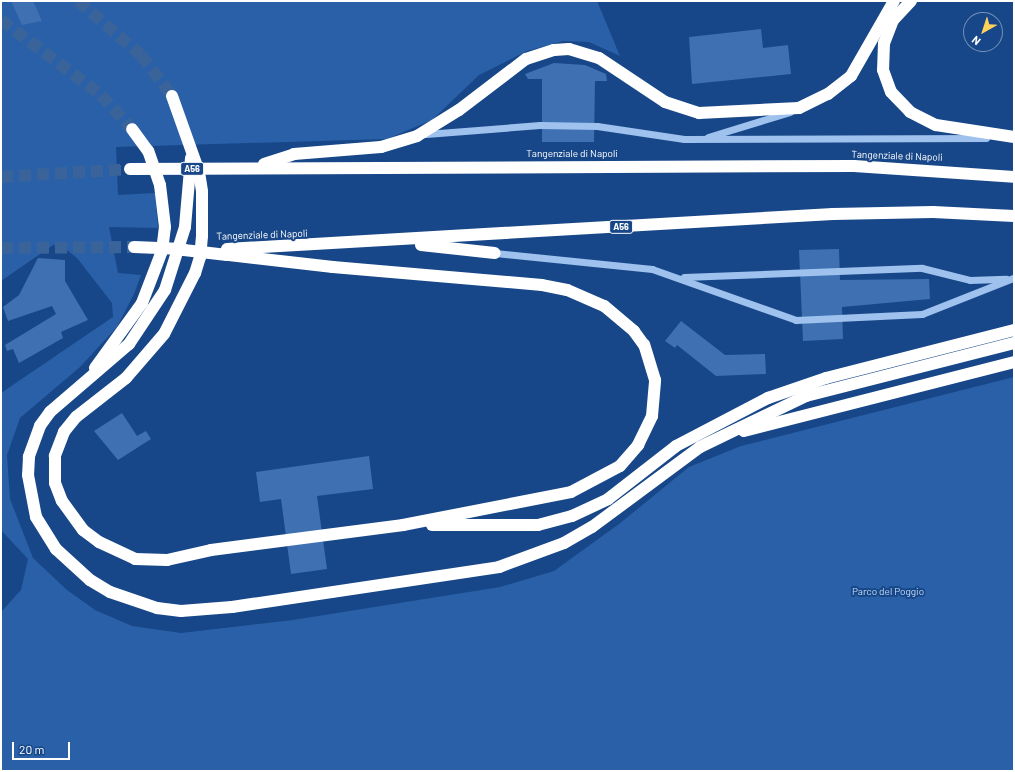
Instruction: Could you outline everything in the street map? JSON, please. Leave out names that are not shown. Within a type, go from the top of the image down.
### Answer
[{"type":"highway","points":[[254,168],[294,154],[381,147],[417,136],[459,110],[526,59],[554,50],[569,49],[599,58],[665,102],[699,114],[799,108],[828,94],[851,76],[894,1]]},
{"type":"highway","points":[[911,1],[894,20],[884,43],[883,70],[891,92],[910,112],[936,125],[1014,137]]},
{"type":"highway","points":[[134,247],[175,249],[227,252],[542,284],[567,290],[604,306],[634,331],[644,345],[655,380],[652,416],[638,445],[620,466],[571,492],[403,526],[153,561],[135,559],[99,542],[79,526],[62,501],[53,467],[64,432],[150,351],[176,315],[195,273],[202,236],[202,192],[172,96]]},
{"type":"highway","points":[[82,385],[139,309],[162,251],[165,227],[160,185],[148,151],[132,129]]},
{"type":"highway","points":[[191,154],[185,227],[165,290],[129,344],[50,412],[34,441],[28,476],[36,517],[56,549],[90,580],[133,603],[181,611],[232,607],[517,562],[592,527],[700,446],[806,396],[1014,343]]},
{"type":"highway","name":"Tangenziale di Napoli","points":[[130,169],[846,166],[919,168],[1014,177]]},
{"type":"highway","name":"Tangenziale di Napoli","points":[[227,252],[833,214],[933,212],[1014,216]]},
{"type":"highway","points":[[386,241],[495,253]]},
{"type":"highway","points":[[403,526],[538,525],[572,516],[608,499],[676,446],[768,398],[819,380],[1014,330]]},
{"type":"highway","points":[[700,446],[782,421],[1014,362]]},
{"type":"lane","points":[[700,139],[799,108]]},
{"type":"lane","points":[[417,136],[540,125],[597,126],[700,139],[1014,137]]},
{"type":"lane","points":[[495,253],[627,264],[680,277],[796,320],[922,314],[1013,278]]},
{"type":"lane","points":[[680,277],[922,268],[970,280],[1013,278]]},
{"type":"green space","name":"Parco del Poggio","points":[[1,1],[597,1],[620,56],[589,42],[563,41],[527,51],[479,75],[432,120],[387,139],[116,147],[118,195],[155,193],[158,228],[109,227],[118,273],[141,275],[134,294],[117,327],[80,367],[20,418],[7,455],[10,499],[33,558],[67,590],[95,610],[132,626],[181,633],[293,620],[500,587],[554,571],[619,524],[689,467],[741,446],[1014,377],[1014,771],[1,771],[1,612],[21,590],[28,559],[1,530],[1,393],[113,317],[112,303],[77,258],[63,247],[53,245],[1,281]]},
{"type":"building","points":[[11,1],[33,1],[42,21],[22,25]]},
{"type":"building","points":[[761,29],[763,48],[788,45],[791,74],[692,84],[689,37]]},
{"type":"building","points":[[554,63],[585,65],[606,74],[607,81],[595,81],[594,142],[542,142],[542,79],[528,79],[525,74]]},
{"type":"building","points":[[839,249],[840,280],[929,279],[930,299],[842,307],[843,339],[803,341],[799,250]]},
{"type":"building","points":[[38,258],[65,260],[65,281],[88,320],[61,332],[63,338],[19,363],[13,349],[7,351],[5,345],[56,314],[52,306],[8,321],[3,307],[19,295]]},
{"type":"building","points":[[681,321],[725,355],[765,354],[766,374],[716,376],[677,345],[675,348],[665,341]]},
{"type":"building","points":[[122,413],[137,436],[146,431],[151,439],[118,460],[94,431]]},
{"type":"building","points":[[369,456],[373,489],[317,496],[327,569],[291,574],[281,499],[260,502],[256,472]]},
{"type":"tunnel","points":[[78,1],[141,55],[172,96]]},
{"type":"tunnel","points":[[1,20],[101,95],[132,129]]},
{"type":"tunnel","points":[[1,177],[130,169]]},
{"type":"tunnel","points":[[1,248],[134,247]]}]
